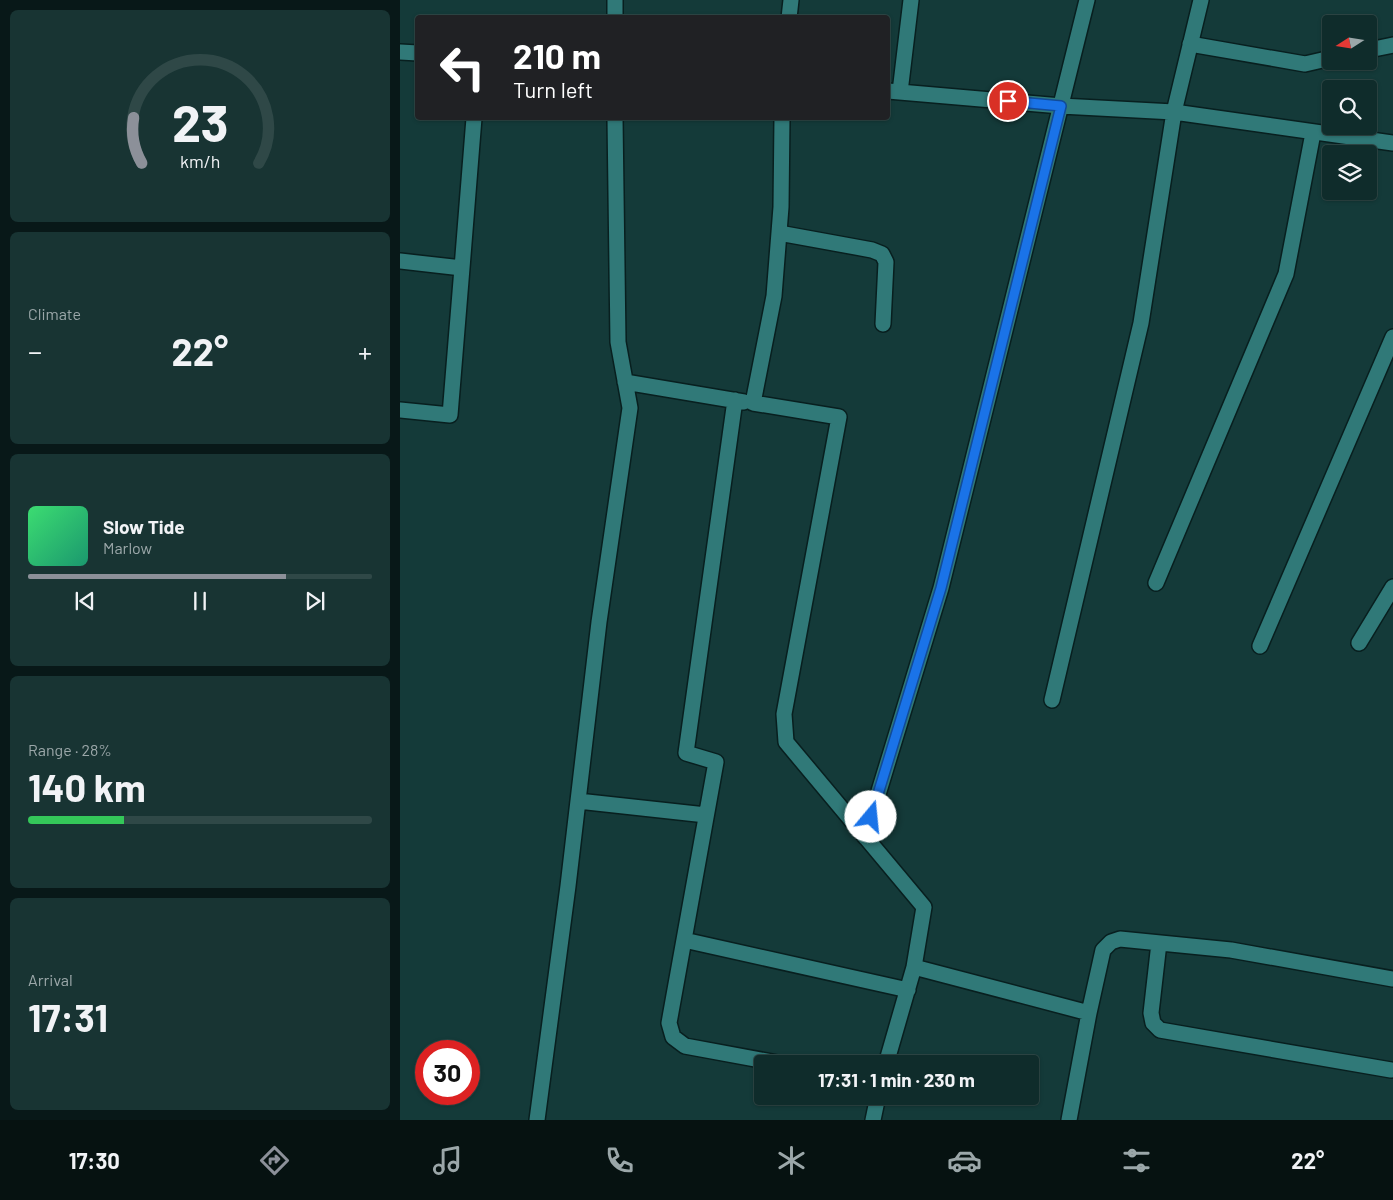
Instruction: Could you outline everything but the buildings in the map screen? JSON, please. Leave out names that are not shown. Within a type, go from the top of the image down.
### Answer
[{"type":"street","points":[[615,0],[615,15]]},
{"type":"street","points":[[789,15],[791,0]]},
{"type":"street","points":[[911,0],[894,91],[1061,106],[1174,112],[1393,143]]},
{"type":"street","points":[[865,836],[941,588],[1088,0]]},
{"type":"street","points":[[1052,700],[1141,323],[1174,112],[1201,0]]},
{"type":"street","points":[[1190,44],[1305,64],[1322,60]]},
{"type":"street","points":[[1378,48],[1393,45]]},
{"type":"street","points":[[400,52],[415,53]]},
{"type":"street","points":[[400,410],[450,415],[474,120]]},
{"type":"street","points":[[537,1120],[578,801],[598,622],[630,408],[618,342],[615,120]]},
{"type":"street","points":[[753,403],[774,296],[779,233],[782,120]]},
{"type":"street","points":[[1156,583],[1286,274],[1313,132]]},
{"type":"street","points":[[779,233],[872,250],[882,254],[886,262],[883,324]]},
{"type":"street","points":[[400,261],[462,268]]},
{"type":"street","points":[[1260,646],[1393,337]]},
{"type":"street","points":[[625,382],[839,417],[784,714],[786,742],[924,907],[914,967],[889,1055]]},
{"type":"street","points":[[735,400],[686,753],[716,762],[668,1023],[673,1037],[685,1046],[754,1059]]},
{"type":"street","points":[[1359,643],[1393,587]]},
{"type":"street","points":[[578,801],[706,815]]},
{"type":"street","points":[[1069,1120],[1103,950],[1111,942],[1120,939],[1231,950],[1393,979]]},
{"type":"street","points":[[684,940],[908,990]]},
{"type":"street","points":[[1159,943],[1151,1013],[1153,1023],[1160,1030],[1391,1070]]},
{"type":"street","points":[[914,967],[1089,1013]]},
{"type":"street","points":[[872,1120],[876,1105]]},
{"type":"route","points":[[871,817],[941,588],[1061,106],[1008,101]]}]
